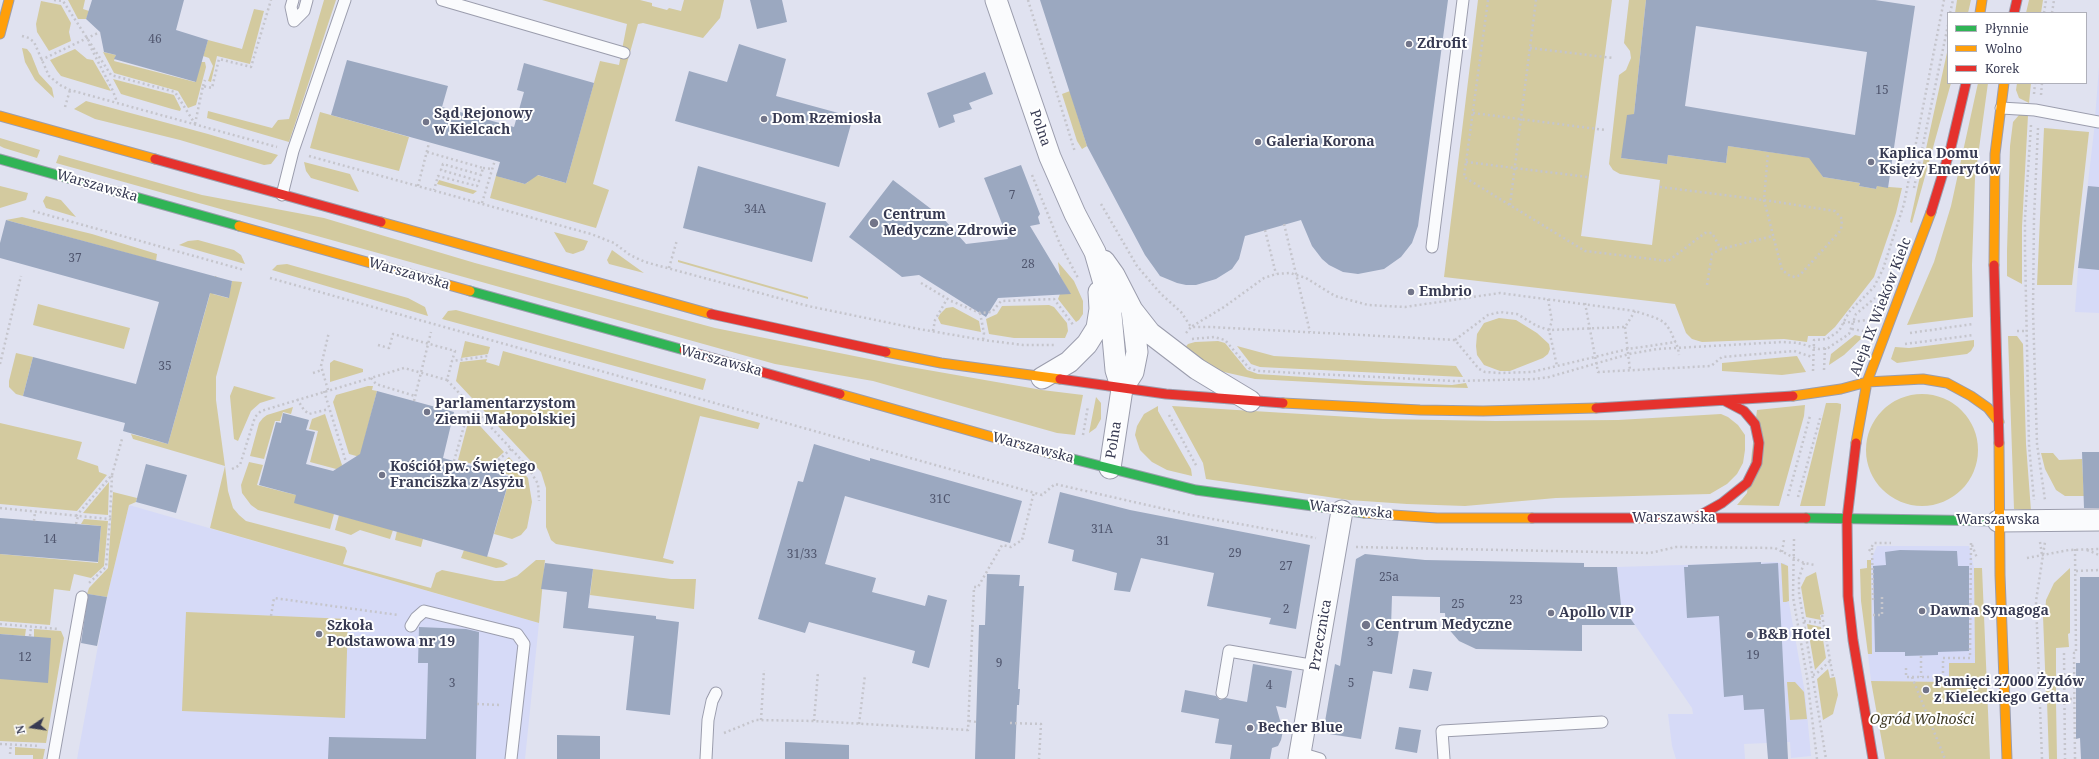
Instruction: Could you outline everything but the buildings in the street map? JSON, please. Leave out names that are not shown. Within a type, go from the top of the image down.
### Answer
[{"type":"main road","points":[[0,34],[9,0]]},
{"type":"main road","points":[[1980,12],[1982,0]]},
{"type":"main road","points":[[2014,12],[2016,0]]},
{"type":"main road","name":"Aleja IX Wieków Kielc","points":[[1873,759],[1853,640],[1848,596],[1847,518],[1852,467],[1867,382],[1930,216],[1951,147],[1966,84]]},
{"type":"main road","points":[[2004,84],[1995,154],[1994,293],[1999,422],[1998,521],[2007,759]]},
{"type":"main road","points":[[0,116],[699,311],[841,344],[942,363],[1122,389],[1250,401],[1398,409],[1483,411],[1633,407],[1725,401],[1813,393],[1841,389],[1867,382],[1923,379],[1947,383],[1979,401],[1988,408],[1999,422]]},
{"type":"main road","name":"Warszawska","points":[[0,159],[541,312],[1110,468],[1196,490],[1342,511],[1437,518],[1847,518],[1998,521]]},
{"type":"main road","points":[[1695,518],[1722,503],[1740,490],[1747,483],[1757,463],[1759,444],[1754,424],[1744,411],[1725,401]]},
{"type":"street","name":"Polna","points":[[996,0],[1050,157],[1075,214],[1095,252],[1110,304],[1116,370],[1122,389]]},
{"type":"street","name":"Polna","points":[[1095,252],[1114,275],[1132,310],[1150,333],[1197,369],[1250,401]]},
{"type":"street","name":"Polna","points":[[1042,378],[1078,354],[1087,344],[1097,328],[1100,308],[1095,252]]},
{"type":"street","name":"Polna","points":[[1110,468],[1122,389],[1133,372],[1136,352],[1132,310]]},
{"type":"street","name":"Przecznica","points":[[1299,756],[1342,511]]},
{"type":"street","name":"Warszawska","points":[[1998,521],[2099,520]]},
{"type":"lane","points":[[293,0],[291,7],[294,21],[304,11],[307,0]]},
{"type":"lane","points":[[282,195],[294,151],[345,0]]},
{"type":"lane","points":[[442,0],[624,53]]},
{"type":"lane","points":[[1432,247],[1463,0]]},
{"type":"lane","points":[[2000,108],[2066,114],[2081,120],[2099,122]]},
{"type":"lane","points":[[53,759],[82,597]]},
{"type":"lane","points":[[413,622],[424,611],[517,634],[524,644],[511,759]]},
{"type":"lane","points":[[1222,694],[1229,651],[1316,666]]},
{"type":"lane","points":[[706,759],[710,713],[716,693]]},
{"type":"lane","points":[[1444,759],[1442,731],[1602,722]]},
{"type":"lane","points":[[1299,756],[1320,759]]},
{"type":"path","points":[[54,0],[64,2],[111,75],[175,92],[195,124]]},
{"type":"path","points":[[203,86],[212,88],[219,59],[251,67],[271,0]]},
{"type":"path","points":[[1028,0],[1076,152]]},
{"type":"path","points":[[1488,0],[1464,177],[1585,251],[1668,261],[1705,233],[1712,233],[1721,249]]},
{"type":"path","points":[[1510,205],[1536,0]]},
{"type":"path","points":[[1782,552],[1786,506],[1811,414],[1813,393],[1812,357],[1814,340],[1832,336],[1843,323],[1852,308],[1877,283],[1897,227],[1931,74],[1944,0]]},
{"type":"path","points":[[1950,12],[1953,0]]},
{"type":"path","points":[[2044,12],[2046,0]]},
{"type":"path","points":[[2052,12],[2054,0]]},
{"type":"path","points":[[1914,190],[1947,30]]},
{"type":"path","points":[[41,60],[100,32]]},
{"type":"path","points":[[20,36],[29,38],[34,42],[45,69],[55,82],[70,90],[281,148]]},
{"type":"path","points":[[87,39],[113,91],[117,103]]},
{"type":"path","points":[[1530,48],[1613,58]]},
{"type":"path","points":[[195,124],[204,80]]},
{"type":"path","points":[[65,107],[70,90]]},
{"type":"path","points":[[1472,113],[1605,130]]},
{"type":"path","points":[[2031,123],[2025,250],[2029,445],[2034,503]]},
{"type":"path","points":[[2038,124],[2031,311],[2037,444],[2045,503]]},
{"type":"path","points":[[418,186],[429,142]]},
{"type":"path","points":[[427,152],[483,168],[492,169]]},
{"type":"path","points":[[1660,187],[1764,200],[1830,209],[1835,211],[1842,219],[1841,230],[1800,275],[1790,276],[1782,270],[1772,236],[1764,200],[1768,152]]},
{"type":"path","points":[[304,154],[591,234],[614,243],[630,255],[645,262],[808,306],[984,340],[1024,345],[1059,345]]},
{"type":"path","points":[[482,203],[495,160]]},
{"type":"path","points":[[1466,162],[1588,177]]},
{"type":"path","points":[[434,190],[438,176],[477,186],[479,181],[441,170],[443,164],[481,175],[483,168]]},
{"type":"path","points":[[1101,204],[1137,266],[1161,294],[1181,312],[1191,327]]},
{"type":"path","points":[[33,211],[244,270]]},
{"type":"path","points":[[1284,224],[1310,332]]},
{"type":"path","points":[[1265,230],[1276,274]]},
{"type":"path","points":[[1707,285],[1712,254],[1721,249],[1772,236]]},
{"type":"path","points":[[670,268],[677,240]]},
{"type":"path","points":[[1182,339],[1191,327],[1224,307],[1264,278],[1276,274],[1298,275],[1335,296],[1358,303],[1381,306],[1410,306],[1492,293],[1548,298],[1635,311],[1664,322],[1676,342],[1679,355]]},
{"type":"path","points":[[0,364],[21,276]]},
{"type":"path","points":[[270,278],[1042,495],[1055,484],[1191,515],[1315,537],[1319,540]]},
{"type":"path","points":[[921,282],[947,299],[980,313],[992,312],[1000,301],[1054,299],[1075,327]]},
{"type":"path","points":[[1187,341],[1214,337],[1225,340],[1249,368],[1258,371],[1366,378],[1455,381],[1535,379],[1549,377],[1628,354],[1657,349],[1783,342],[1798,343],[1813,348],[1825,348],[1846,337],[1852,329],[1856,314],[1877,295]]},
{"type":"path","points":[[1548,298],[1552,321],[1549,330],[1556,366]]},
{"type":"path","points":[[933,331],[934,320],[947,299]]},
{"type":"path","points":[[1585,304],[1598,372],[1710,366],[1722,357],[1794,351],[1812,357]]},
{"type":"path","points":[[1630,370],[1625,327],[1635,311]]},
{"type":"path","points":[[1191,327],[1455,340],[1488,315],[1500,312],[1517,314],[1537,326],[1549,330],[1590,330],[1625,327]]},
{"type":"path","points":[[980,313],[984,340]]},
{"type":"path","points":[[1843,323],[1867,320]]},
{"type":"path","points":[[1907,332],[1973,324]]},
{"type":"path","points":[[1852,329],[1866,332]]},
{"type":"path","points":[[328,390],[321,366],[329,332]]},
{"type":"path","points":[[414,401],[431,332]]},
{"type":"path","points":[[378,345],[389,348],[393,334],[455,351],[447,380]]},
{"type":"path","points":[[1901,344],[1974,336]]},
{"type":"path","points":[[1455,340],[1474,365],[1485,372],[1524,373],[1628,349],[1676,342]]},
{"type":"path","points":[[1825,348],[1825,367]]},
{"type":"path","points":[[452,361],[488,356]]},
{"type":"path","points":[[232,469],[240,465],[257,414],[274,406],[404,368],[447,380],[536,478],[538,484],[539,501]]},
{"type":"path","points":[[313,373],[323,370]]},
{"type":"path","points":[[371,378],[376,384],[415,396]]},
{"type":"path","points":[[324,391],[346,462]]},
{"type":"path","points":[[297,399],[304,410],[309,414],[329,409]]},
{"type":"path","points":[[1084,435],[1088,404]]},
{"type":"path","points":[[454,461],[470,405]]},
{"type":"path","points":[[1798,499],[1822,409]]},
{"type":"path","points":[[1167,413],[1198,469]]},
{"type":"path","points":[[82,597],[84,588],[106,567],[112,475],[122,439]]},
{"type":"path","points":[[487,470],[511,449]]},
{"type":"path","points":[[76,524],[77,516],[112,475]]},
{"type":"path","points":[[1072,488],[1074,482]]},
{"type":"path","points":[[707,741],[756,720],[814,721],[968,730],[974,587],[978,587],[1002,545],[1011,546],[1022,540],[1034,492]]},
{"type":"path","points":[[0,508],[110,519]]},
{"type":"path","points":[[34,521],[35,512]]},
{"type":"path","points":[[2040,541],[2042,555],[2036,601],[2042,759]]},
{"type":"path","points":[[1866,556],[1874,543],[1897,543]]},
{"type":"path","points":[[1964,543],[1971,543]]},
{"type":"path","points":[[1971,543],[1978,561],[1982,560]]},
{"type":"path","points":[[1906,668],[1906,677],[1943,677],[1943,658],[1970,658],[1971,543]]},
{"type":"path","points":[[1793,545],[1793,597],[1807,677],[1817,759]]},
{"type":"path","points":[[1355,547],[1650,553],[1676,548],[1775,548],[1804,563],[1815,565]]},
{"type":"path","points":[[2075,549],[2075,759]]},
{"type":"path","points":[[2027,558],[2075,549],[2099,549]]},
{"type":"path","points":[[2081,549],[2099,555]]},
{"type":"path","points":[[1804,563],[1799,578],[1825,759]]},
{"type":"path","points":[[2075,571],[2099,570]]},
{"type":"path","points":[[1873,615],[1882,615],[1882,597]]},
{"type":"path","points":[[272,616],[274,598],[413,622]]},
{"type":"path","points":[[1822,615],[1833,678]]},
{"type":"path","points":[[1804,621],[1824,624]]},
{"type":"path","points":[[0,624],[61,629]]},
{"type":"path","points":[[30,636],[31,627]]},
{"type":"path","points":[[2064,653],[2065,759]]},
{"type":"path","points":[[1921,656],[1921,677]]},
{"type":"path","points":[[1812,675],[1816,674],[1830,661]]},
{"type":"path","points":[[761,720],[764,670]]},
{"type":"path","points":[[814,721],[818,672]]},
{"type":"path","points":[[859,724],[865,675]]},
{"type":"path","points":[[1912,677],[1945,759]]},
{"type":"path","points":[[2040,699],[2074,699]]},
{"type":"path","points":[[477,704],[517,705]]},
{"type":"path","points":[[969,721],[976,722]]},
{"type":"path","points":[[1010,722],[1041,724],[1039,759]]},
{"type":"path","points":[[0,744],[48,746]]},
{"type":"path","points":[[10,754],[11,744]]},
{"type":"shaded area","points":[[2099,67],[2099,313],[2075,312],[2078,268],[2094,131]]},
{"type":"shaded area","name":"Szkoła Podstawowa nr 19","points":[[129,505],[539,623],[525,759],[77,759],[107,597]]},
{"type":"shaded area","name":"Dawna Synagoga","points":[[1877,546],[1969,546],[1974,568],[1975,663],[1949,682],[1871,681],[1868,654],[1872,654],[1871,560]]},
{"type":"shaded area","points":[[1784,563],[1788,566],[1787,592],[1805,693],[1811,756],[1791,758],[1790,742],[1744,744],[1745,759],[1676,759],[1672,746],[1668,714],[1693,714],[1692,708],[1621,605],[1617,567]]},
{"type":"green space","points":[[68,0],[85,0],[83,9],[89,11],[86,19],[78,19]]},
{"type":"green space","points":[[324,0],[336,0],[289,142],[207,118],[208,111],[272,128],[278,120],[289,119]]},
{"type":"green space","points":[[542,0],[640,0],[652,3],[652,6],[667,10],[669,8],[681,11],[684,0],[724,0],[720,18],[703,38],[643,23],[638,24],[593,184],[609,190],[596,228],[490,198],[497,172],[500,177],[525,184],[528,182],[530,173],[566,183],[600,61],[619,65],[627,24]]},
{"type":"green space","points":[[1478,0],[1612,0],[1581,236],[1652,245],[1660,180],[1620,174],[1613,170],[1609,164],[1619,75],[1626,70],[1631,58],[1630,51],[1624,43],[1629,0],[1646,0],[1634,114],[1621,158],[1667,164],[1668,155],[1726,163],[1728,146],[1818,159],[1817,168],[1823,177],[1860,183],[1859,186],[1876,189],[1877,186],[1902,188],[1896,213],[1874,277],[1835,327],[1825,336],[1808,336],[1807,342],[1784,339],[1702,342],[1692,339],[1686,333],[1675,304],[1444,277]]},
{"type":"green space","points":[[1957,0],[1971,0],[1968,12],[1955,12]]},
{"type":"green space","points":[[2029,0],[2043,0],[2041,12],[2026,12]]},
{"type":"green space","points":[[41,1],[61,5],[71,23],[69,32],[71,41],[49,51],[37,32],[36,24]]},
{"type":"green space","points":[[254,9],[264,11],[250,64],[217,56],[211,82],[208,81],[213,66],[209,58],[203,56],[208,40],[242,49]]},
{"type":"green space","points":[[22,48],[27,49],[31,54],[39,74],[52,88],[54,98],[35,80],[25,62]]},
{"type":"green space","points":[[75,49],[87,59],[93,60],[111,91],[61,76],[50,60]]},
{"type":"green space","points":[[103,52],[116,55],[114,61],[195,82],[201,62],[205,62],[206,67],[196,105],[188,108],[178,91],[114,73]]},
{"type":"green space","points":[[1947,53],[1947,84],[1951,84],[1912,223],[1910,222]]},
{"type":"green space","points":[[113,79],[174,95],[181,109],[180,111],[172,109],[121,94]]},
{"type":"green space","points":[[1978,84],[1988,84],[1975,178],[1972,265],[1973,317],[1907,325],[1934,262],[1951,206]]},
{"type":"green space","points":[[2017,84],[2031,84],[2029,103],[2019,98],[2016,90]]},
{"type":"green space","points":[[1070,91],[1087,146],[1082,149],[1077,141],[1062,94]]},
{"type":"green space","points":[[86,101],[208,134],[278,155],[271,164],[264,165],[180,140],[95,119],[74,109]]},
{"type":"green space","points":[[320,112],[409,137],[399,171],[310,148]]},
{"type":"green space","points":[[2019,115],[2028,115],[2022,227],[2022,284],[2007,276],[2010,146],[2013,122]]},
{"type":"green space","points":[[2044,128],[2089,132],[2072,285],[2037,285]]},
{"type":"green space","points":[[0,138],[40,150],[37,158],[0,146]]},
{"type":"green space","points":[[59,155],[202,195],[324,218],[475,263],[715,328],[899,365],[1042,390],[1083,395],[1075,435],[1057,433],[873,381],[775,364],[56,163]]},
{"type":"green space","points":[[304,162],[350,174],[359,192],[311,178],[306,171]]},
{"type":"green space","points":[[439,180],[477,191],[473,194],[437,184]]},
{"type":"green space","points":[[0,186],[28,193],[26,200],[0,208]]},
{"type":"green space","points":[[46,196],[61,200],[76,217],[46,208],[43,201]]},
{"type":"green space","points":[[22,217],[92,234],[157,254],[156,261],[6,220]]},
{"type":"green space","points":[[554,232],[588,241],[584,250],[573,254],[566,252]]},
{"type":"green space","points":[[198,240],[234,250],[241,255],[245,264],[179,245],[188,241]]},
{"type":"green space","points":[[612,250],[644,273],[609,264],[607,260]]},
{"type":"green space","points":[[678,260],[808,297],[808,299],[678,262]]},
{"type":"green space","points":[[1058,262],[1074,281],[1083,301],[1083,314],[1076,322],[1058,299],[1060,294],[1070,294],[1060,276]]},
{"type":"green space","points":[[287,264],[408,298],[425,307],[428,316],[272,270],[277,265]]},
{"type":"green space","points":[[215,276],[217,277],[213,294],[228,298],[232,281],[242,282],[216,377],[216,400],[225,466],[133,439],[131,434],[168,444]]},
{"type":"green space","points":[[38,304],[130,328],[124,349],[33,325]]},
{"type":"green space","points":[[1049,305],[1054,307],[1067,323],[1068,331],[1065,338],[1014,338],[989,334],[986,319],[997,314],[1002,306]]},
{"type":"green space","points":[[953,307],[979,321],[981,332],[941,324],[938,318],[940,314],[946,308]]},
{"type":"green space","points":[[456,310],[706,379],[703,390],[442,319],[448,311]]},
{"type":"green space","points":[[1499,318],[1516,320],[1537,333],[1549,344],[1550,349],[1548,354],[1543,358],[1510,371],[1500,371],[1484,365],[1477,355],[1477,334],[1484,323]]},
{"type":"green space","points":[[1855,335],[1863,337],[1844,355],[1829,365],[1831,354]]},
{"type":"green space","points":[[2008,336],[2017,336],[2023,344],[2026,444],[2031,511],[2014,509]]},
{"type":"green space","points":[[1974,340],[1974,346],[1967,354],[1897,363],[1891,359],[1895,347],[1909,348]]},
{"type":"green space","points":[[465,341],[490,347],[488,354],[461,358]]},
{"type":"green space","points":[[1218,341],[1225,343],[1247,370],[1258,374],[1452,385],[1466,383],[1468,388],[1366,385],[1255,379],[1215,370],[1183,350],[1188,344],[1195,342]]},
{"type":"green space","points":[[1237,346],[1274,356],[1456,366],[1463,377],[1260,367],[1251,364]]},
{"type":"green space","points":[[503,351],[760,423],[758,429],[700,416],[663,558],[674,561],[673,564],[556,544],[551,540],[546,527],[546,488],[541,472],[456,381],[460,362],[487,359],[486,362],[499,366]]},
{"type":"green space","points":[[16,353],[33,357],[23,396],[16,394],[9,387],[9,381]]},
{"type":"green space","points":[[1797,356],[1806,372],[1782,375],[1722,371],[1722,363]]},
{"type":"green space","points":[[334,360],[363,369],[363,372],[330,382],[330,363]]},
{"type":"green space","points":[[234,386],[276,398],[260,403],[251,411],[238,441],[234,439],[230,396]]},
{"type":"green space","points":[[373,386],[372,390],[377,391],[360,457],[349,454],[333,402],[336,395]]},
{"type":"green space","points":[[1922,394],[1943,398],[1962,410],[1974,429],[1978,450],[1974,471],[1962,490],[1943,502],[1922,506],[1901,502],[1882,490],[1870,471],[1866,450],[1870,429],[1882,410],[1901,398]]},
{"type":"green space","points":[[1096,397],[1101,403],[1101,419],[1096,428],[1089,433]]},
{"type":"green space","points":[[1826,403],[1841,404],[1841,408],[1825,506],[1800,506]]},
{"type":"green space","points":[[1805,405],[1804,416],[1779,506],[1737,505],[1747,493],[1757,410]]},
{"type":"green space","points":[[1158,406],[1158,411],[1191,469],[1192,476],[1167,470],[1152,462],[1140,450],[1135,435],[1137,426],[1144,414]]},
{"type":"green space","points":[[1172,406],[1383,419],[1496,421],[1618,420],[1721,414],[1728,417],[1738,425],[1745,435],[1745,450],[1743,463],[1737,474],[1727,484],[1710,494],[1556,498],[1465,506],[1349,500],[1206,479],[1203,463]]},
{"type":"green space","points":[[293,407],[291,414],[283,412],[280,421],[275,421],[264,459],[250,456],[259,423],[263,418],[267,415]]},
{"type":"green space","points":[[325,414],[342,465],[340,470],[310,462],[318,431],[309,429],[312,419]]},
{"type":"green space","points":[[470,415],[504,452],[489,466],[480,463],[480,466],[458,460]]},
{"type":"green space","points":[[0,423],[82,442],[77,459],[98,466],[99,472],[107,475],[77,511],[0,504]]},
{"type":"green space","points":[[2041,453],[2053,453],[2059,460],[2082,459],[2084,496],[2065,496],[2056,490],[2045,469]]},
{"type":"green space","points":[[509,457],[528,478],[532,502],[527,528],[521,535],[512,539],[494,534],[509,481],[512,482],[513,476],[494,470]]},
{"type":"green space","points":[[249,462],[263,465],[257,485],[296,495],[334,514],[330,529],[258,510],[251,505],[242,493],[241,485]]},
{"type":"green space","points":[[225,466],[228,491],[233,508],[246,521],[345,547],[347,551],[343,564],[431,588],[436,573],[442,570],[495,581],[504,581],[517,576],[536,560],[545,560],[539,623],[210,528]]},
{"type":"green space","points":[[109,482],[108,515],[83,513]]},
{"type":"green space","points":[[113,492],[137,498],[136,502],[129,505],[107,597],[87,594],[89,588],[108,568]]},
{"type":"green space","points":[[339,515],[393,530],[390,539],[360,530],[351,535],[335,530]]},
{"type":"green space","points":[[84,519],[108,521],[104,566],[91,578],[74,574],[70,591],[54,589],[50,625],[0,621],[0,554],[98,563],[101,526],[81,524]]},
{"type":"green space","points":[[397,531],[423,539],[421,547],[395,540]]},
{"type":"green space","points":[[464,550],[501,560],[508,564],[503,567],[496,568],[461,558]]},
{"type":"green space","points":[[1867,560],[1871,560],[1872,654],[1868,654],[1861,601],[1860,569],[1867,568]]},
{"type":"green space","points":[[1781,563],[1788,566],[1789,601],[1786,602],[1783,602]]},
{"type":"green space","name":"Ogród Wolności","points":[[1974,568],[1982,568],[1990,759],[1885,759],[1871,681],[1949,682],[1949,663],[1975,663]]},
{"type":"green space","points":[[2070,568],[2069,647],[2056,648],[2056,695],[2046,694],[2043,616],[2045,616],[2046,600],[2054,583]]},
{"type":"green space","points":[[593,569],[671,579],[696,579],[694,609],[590,595]]},
{"type":"green space","points":[[1816,572],[1824,614],[1820,615],[1821,620],[1806,617],[1801,587],[1806,577]]},
{"type":"green space","points":[[186,612],[348,619],[345,718],[182,711]]},
{"type":"green space","points":[[1807,624],[1821,627],[1826,658],[1815,670]]},
{"type":"green space","points":[[0,627],[26,629],[25,636],[0,634]]},
{"type":"green space","points":[[34,629],[61,631],[64,638],[46,743],[0,741],[0,679],[34,637]]},
{"type":"green space","points":[[1828,669],[1830,678],[1835,677],[1838,695],[1833,714],[1823,720],[1817,679]]},
{"type":"green space","points":[[1787,682],[1795,682],[1804,692],[1807,719],[1790,720]]},
{"type":"green space","points":[[2047,701],[2056,702],[2057,759],[2049,759]]},
{"type":"green space","points":[[15,747],[45,749],[43,759],[33,759],[33,755],[15,755]]},
{"type":"traffic: fast","points":[[0,159],[239,226]]},
{"type":"traffic: fast","points":[[470,291],[684,350]]},
{"type":"traffic: fast","points":[[1049,453],[1196,490],[1364,513]]},
{"type":"traffic: fast","points":[[1806,518],[1998,521]]},
{"type":"traffic: slow","points":[[0,34],[9,0]]},
{"type":"traffic: slow","points":[[1980,12],[1982,0]]},
{"type":"traffic: slow","points":[[1994,265],[1995,154],[2004,84]]},
{"type":"traffic: slow","points":[[0,116],[155,159]]},
{"type":"traffic: slow","points":[[1856,443],[1867,382],[1931,212]]},
{"type":"traffic: slow","points":[[381,222],[711,314]]},
{"type":"traffic: slow","points":[[239,226],[470,291]]},
{"type":"traffic: slow","points":[[886,352],[941,363],[1060,379]]},
{"type":"traffic: slow","points":[[1793,396],[1841,389],[1867,382],[1923,379],[1947,383],[1971,396],[1988,408],[1999,422]]},
{"type":"traffic: slow","points":[[840,394],[1049,453]]},
{"type":"traffic: slow","points":[[1283,403],[1420,410],[1483,411],[1596,408]]},
{"type":"traffic: slow","points":[[1999,443],[2000,575],[2007,759]]},
{"type":"traffic: slow","points":[[1364,513],[1437,518],[1532,518]]},
{"type":"traffic: jam","points":[[2014,12],[2017,0]]},
{"type":"traffic: jam","points":[[1931,212],[1951,147],[1966,84]]},
{"type":"traffic: jam","points":[[155,159],[381,222]]},
{"type":"traffic: jam","points":[[1994,265],[1999,443]]},
{"type":"traffic: jam","points":[[711,314],[886,352]]},
{"type":"traffic: jam","points":[[684,350],[840,394]]},
{"type":"traffic: jam","points":[[1060,379],[1166,394],[1283,403]]},
{"type":"traffic: jam","points":[[1596,408],[1793,396]]},
{"type":"traffic: jam","points":[[1697,517],[1722,503],[1747,483],[1757,463],[1759,443],[1755,424],[1744,411],[1725,401]]},
{"type":"traffic: jam","points":[[1856,443],[1847,519],[1848,596],[1853,640],[1873,759]]},
{"type":"traffic: jam","points":[[1532,518],[1806,518]]},
{"type":"place","name":"Zdrofit","points":[[1409,44]]},
{"type":"place","name":"Dom Rzemiosła","points":[[764,119]]},
{"type":"place","name":"Sąd Rejonowy w Kielcach","points":[[426,122]]},
{"type":"place","name":"Galeria Korona","points":[[1258,142]]},
{"type":"place","name":"Kaplica Domu Księży Emerytów","points":[[1871,162]]},
{"type":"place","name":"Centrum Medyczne Zdrowie","points":[[874,223]]},
{"type":"place","name":"Embrio","points":[[1411,292]]},
{"type":"place","name":"Parlamentarzystom Ziemii Małopolskiej","points":[[427,412]]},
{"type":"place","name":"Kościół pw. Świętego Franciszka z Asyżu","points":[[382,475]]},
{"type":"place","name":"Dawna Synagoga","points":[[1922,611]]},
{"type":"place","name":"Apollo VIP","points":[[1551,613]]},
{"type":"place","name":"Centrum Medyczne","points":[[1366,625]]},
{"type":"place","name":"Szkoła Podstawowa nr 19","points":[[319,634]]},
{"type":"place","name":"B&B Hotel","points":[[1750,635]]},
{"type":"place","name":"Pamięci 27000 Żydów z Kieleckiego Getta","points":[[1926,690]]},
{"type":"place","name":"Becher Blue","points":[[1250,728]]}]
